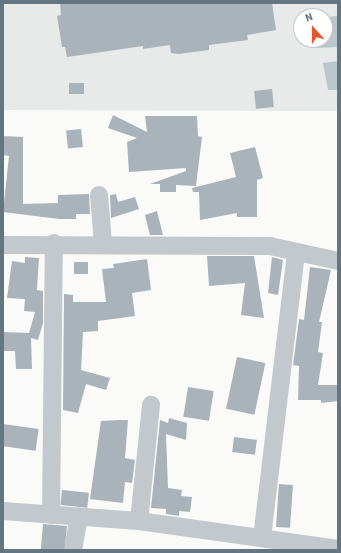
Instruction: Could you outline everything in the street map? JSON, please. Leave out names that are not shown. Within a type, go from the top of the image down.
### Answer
[{"type":"street","points":[[98,195],[103,244]]},
{"type":"street","points":[[51,515],[54,243]]},
{"type":"street","points":[[3,245],[54,243],[270,246],[338,261]]},
{"type":"street","points":[[262,538],[296,252]]},
{"type":"street","points":[[139,521],[151,405]]},
{"type":"street","points":[[3,511],[139,521],[338,549]]},
{"type":"street","points":[[73,550],[79,517]]},
{"type":"shaded area","points":[[3,3],[338,3],[338,111],[3,110]]},
{"type":"shaded area","points":[[333,16],[338,16],[338,47],[333,47]]},
{"type":"shaded area","points":[[338,61],[338,90],[328,90],[323,63]]},
{"type":"building","points":[[60,3],[272,3],[276,30],[247,35],[248,40],[209,45],[209,50],[179,54],[171,53],[170,45],[143,49],[143,46],[67,57],[65,47],[62,47],[57,16],[61,15]]},
{"type":"building","points":[[69,83],[84,83],[84,94],[69,94]]},
{"type":"building","points":[[272,89],[274,107],[256,109],[254,91]]},
{"type":"building","points":[[113,115],[147,132],[145,116],[197,116],[198,136],[202,137],[196,186],[176,185],[176,192],[160,192],[160,184],[150,184],[186,171],[186,168],[129,172],[127,142],[137,138],[108,128]]},
{"type":"building","points":[[81,129],[83,147],[68,148],[66,131]]},
{"type":"building","points":[[3,136],[23,137],[23,204],[58,203],[58,195],[89,194],[90,214],[76,214],[76,219],[59,219],[3,212],[9,156],[3,155]]},
{"type":"building","points":[[255,147],[263,178],[257,180],[257,217],[237,217],[237,213],[200,220],[199,192],[193,192],[192,188],[236,177],[230,153]]},
{"type":"building","points":[[116,194],[118,202],[135,197],[139,209],[111,218],[110,195]]},
{"type":"building","points":[[157,211],[163,235],[150,235],[145,215]]},
{"type":"building","points":[[207,256],[254,256],[264,318],[241,315],[245,283],[209,286]]},
{"type":"building","points":[[25,257],[39,258],[37,290],[43,291],[43,323],[38,340],[31,338],[32,369],[16,369],[15,351],[3,351],[3,332],[29,333],[35,312],[24,311],[25,299],[7,298],[12,261],[25,263]]},
{"type":"building","points":[[272,257],[283,260],[278,295],[268,293]]},
{"type":"building","points":[[147,259],[151,290],[132,293],[135,316],[98,321],[98,331],[83,332],[81,370],[110,378],[106,390],[86,384],[78,413],[63,410],[64,294],[73,295],[73,302],[106,302],[102,269],[114,268],[113,264]]},
{"type":"building","points":[[74,262],[88,262],[88,274],[74,274]]},
{"type":"building","points":[[310,267],[331,270],[319,322],[322,322],[318,352],[323,353],[318,385],[338,385],[338,401],[321,403],[321,400],[298,400],[299,366],[293,365],[299,319],[304,320]]},
{"type":"building","points":[[237,357],[265,363],[254,415],[226,409]]},
{"type":"building","points":[[188,387],[214,391],[209,421],[183,417]]},
{"type":"building","points":[[169,418],[187,423],[186,440],[166,434],[168,488],[182,490],[181,496],[192,497],[190,512],[179,511],[179,516],[166,514],[166,509],[151,508],[160,420],[168,423]]},
{"type":"building","points":[[128,420],[125,458],[135,460],[132,483],[125,482],[123,503],[90,499],[101,421]]},
{"type":"building","points":[[3,424],[39,429],[36,451],[3,446]]},
{"type":"building","points":[[234,437],[257,440],[255,455],[232,452]]},
{"type":"building","points":[[279,484],[293,485],[290,528],[276,527]]},
{"type":"building","points":[[62,490],[89,493],[87,508],[60,505]]},
{"type":"building","points":[[43,524],[67,526],[65,550],[41,549]]}]
